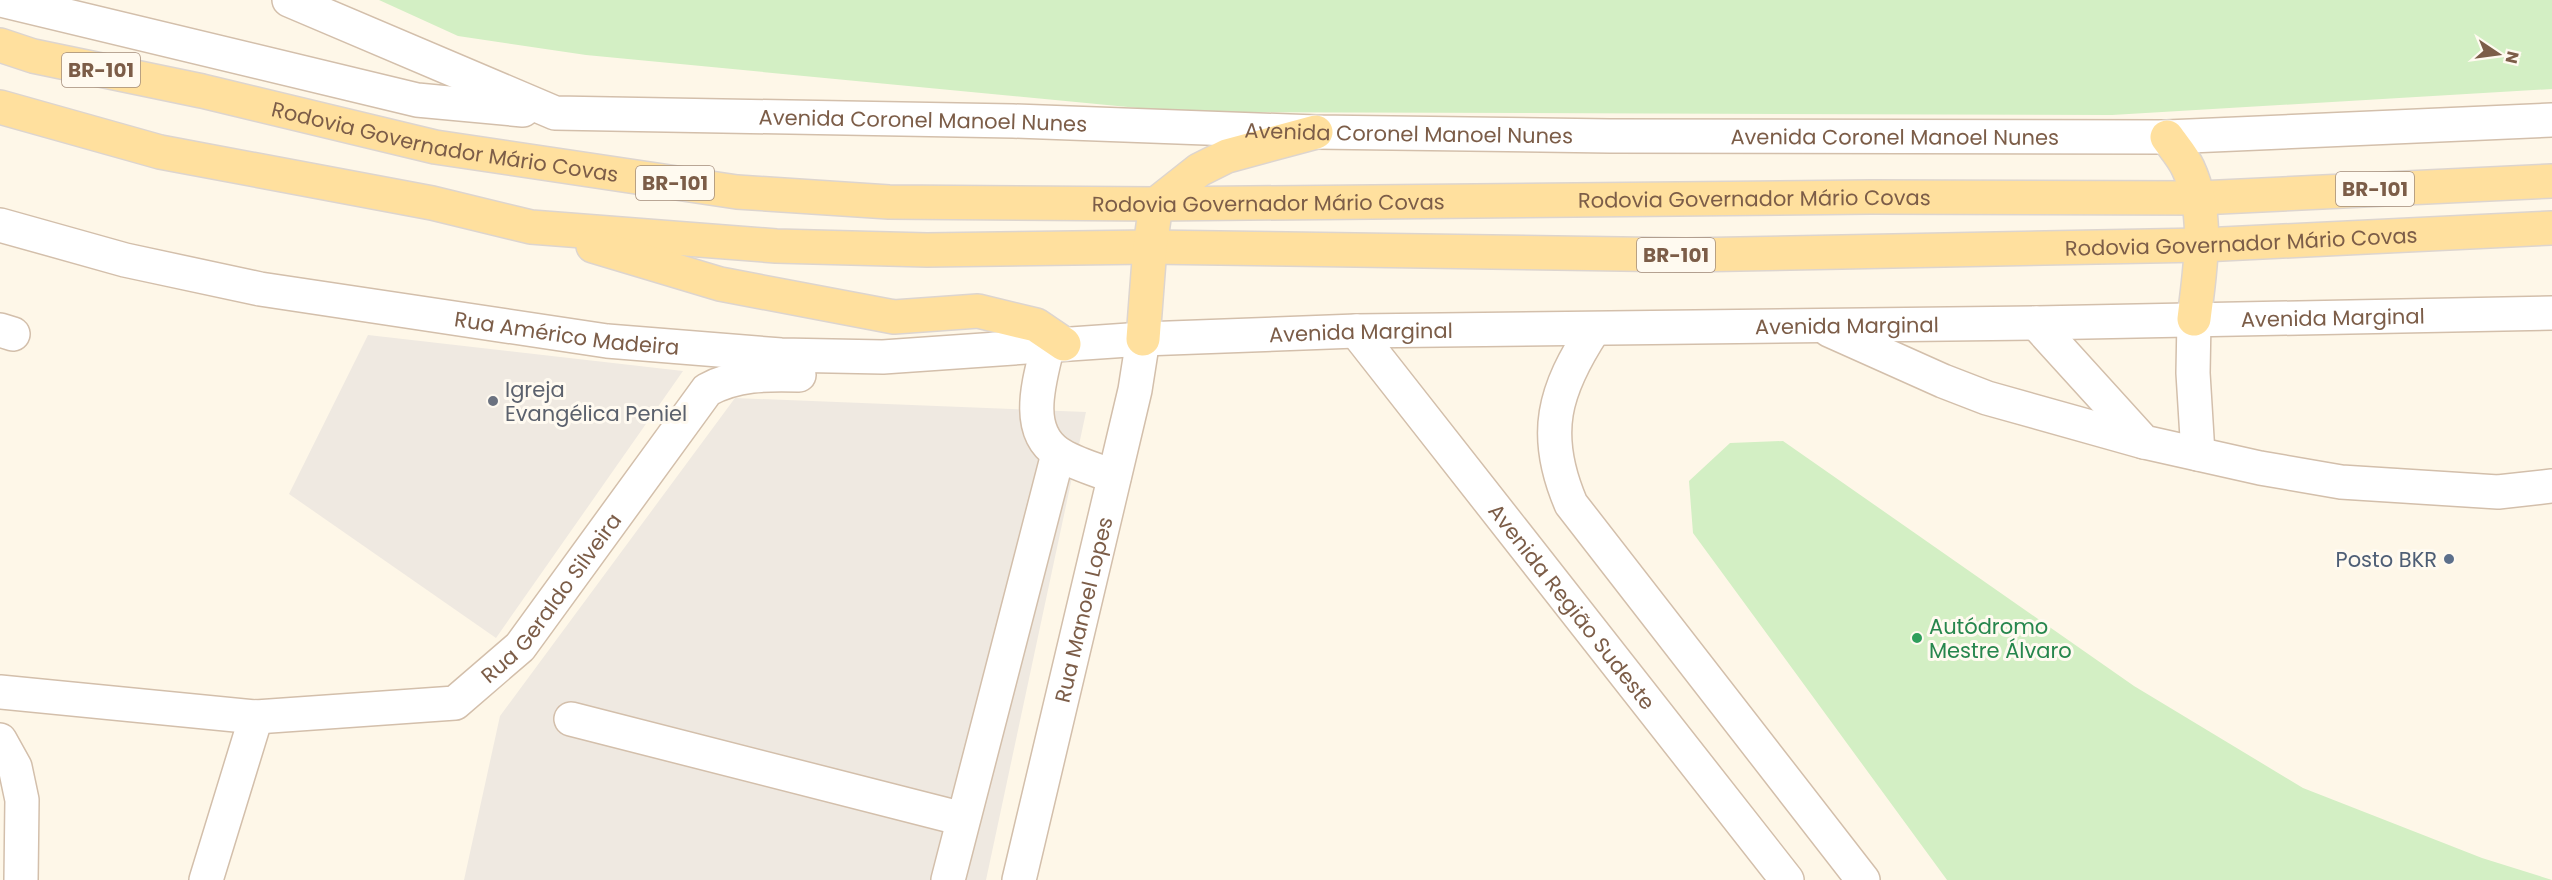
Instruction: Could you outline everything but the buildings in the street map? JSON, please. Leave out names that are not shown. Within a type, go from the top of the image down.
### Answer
[{"type":"main road","name":"Rodovia Governador Mário Covas","points":[[0,45],[33,56],[202,91],[435,147],[737,192],[889,202],[1156,204],[1871,197],[2199,198],[2552,181]]},
{"type":"main road","name":"Rodovia Governador Mário Covas","points":[[0,107],[160,152],[432,203],[531,227],[776,246],[915,250],[1150,247],[1686,255],[2202,245],[2552,228]]},
{"type":"main road","points":[[1143,339],[1150,247],[1156,204],[1199,170],[1227,156],[1316,132]]},
{"type":"main road","points":[[2167,137],[2188,166],[2199,198],[2202,245],[2194,319]]},
{"type":"main road","points":[[531,227],[720,284],[894,317],[978,311],[1036,325],[1050,345]]},
{"type":"street","points":[[1,0],[417,100],[555,113]]},
{"type":"street","name":"Avenida Coronel Manoel Nunes","points":[[289,0],[555,113],[1002,121],[1316,132],[2167,137],[2552,120]]},
{"type":"street","name":"Rua Américo Madeira","points":[[0,225],[125,260],[260,289],[607,341],[781,355],[883,357],[1143,339]]},
{"type":"street","name":"Avenida Marginal","points":[[1143,339],[1356,331],[2036,323],[2552,313]]},
{"type":"street","points":[[2194,319],[2193,373],[2198,454]]},
{"type":"street","points":[[2036,323],[2144,442]]},
{"type":"street","points":[[1819,326],[1987,398],[2144,442],[2198,454],[2341,482],[2498,492],[2552,486]]},
{"type":"street","points":[[1594,329],[1563,383],[1554,421],[1555,455],[1560,479],[1571,504],[1863,880]]},
{"type":"street","name":"Avenida Região Sudeste","points":[[1356,331],[1787,880]]},
{"type":"street","name":"Rua Manoel Lopes","points":[[1018,880],[1135,390],[1143,339]]},
{"type":"street","points":[[1050,345],[1040,379],[1037,424],[1041,439],[1058,454],[1114,477]]},
{"type":"street","name":"Rua Geraldo Silveira","points":[[0,692],[256,717],[455,704],[520,647],[707,390],[722,382],[770,374],[834,376],[976,371],[1011,363],[1050,345]]},
{"type":"street","points":[[948,880],[1058,454]]},
{"type":"street","points":[[206,880],[256,717]]},
{"type":"street","points":[[570,719],[963,819]]},
{"type":"street","points":[[0,740],[15,767],[22,800],[21,880]]},
{"type":"shaded area","points":[[368,335],[683,371],[496,638],[289,494]]},
{"type":"shaded area","points":[[735,398],[1086,412],[986,880],[464,880],[500,716]]},
{"type":"green space","points":[[379,0],[2552,0],[2552,89],[2112,115],[1180,112],[586,55],[458,36]]},
{"type":"green space","name":"Autódromo Mestre Álvaro","points":[[1783,441],[2134,686],[2303,788],[2482,858],[2552,880],[1947,880],[1693,533],[1689,481],[1730,443]]},
{"type":"place","name":"Igreja Evangélica Peniel","points":[[493,401]]},
{"type":"place","name":"Posto BKR","points":[[2449,559]]},
{"type":"place","name":"Autódromo Mestre Álvaro","points":[[1917,638]]}]
